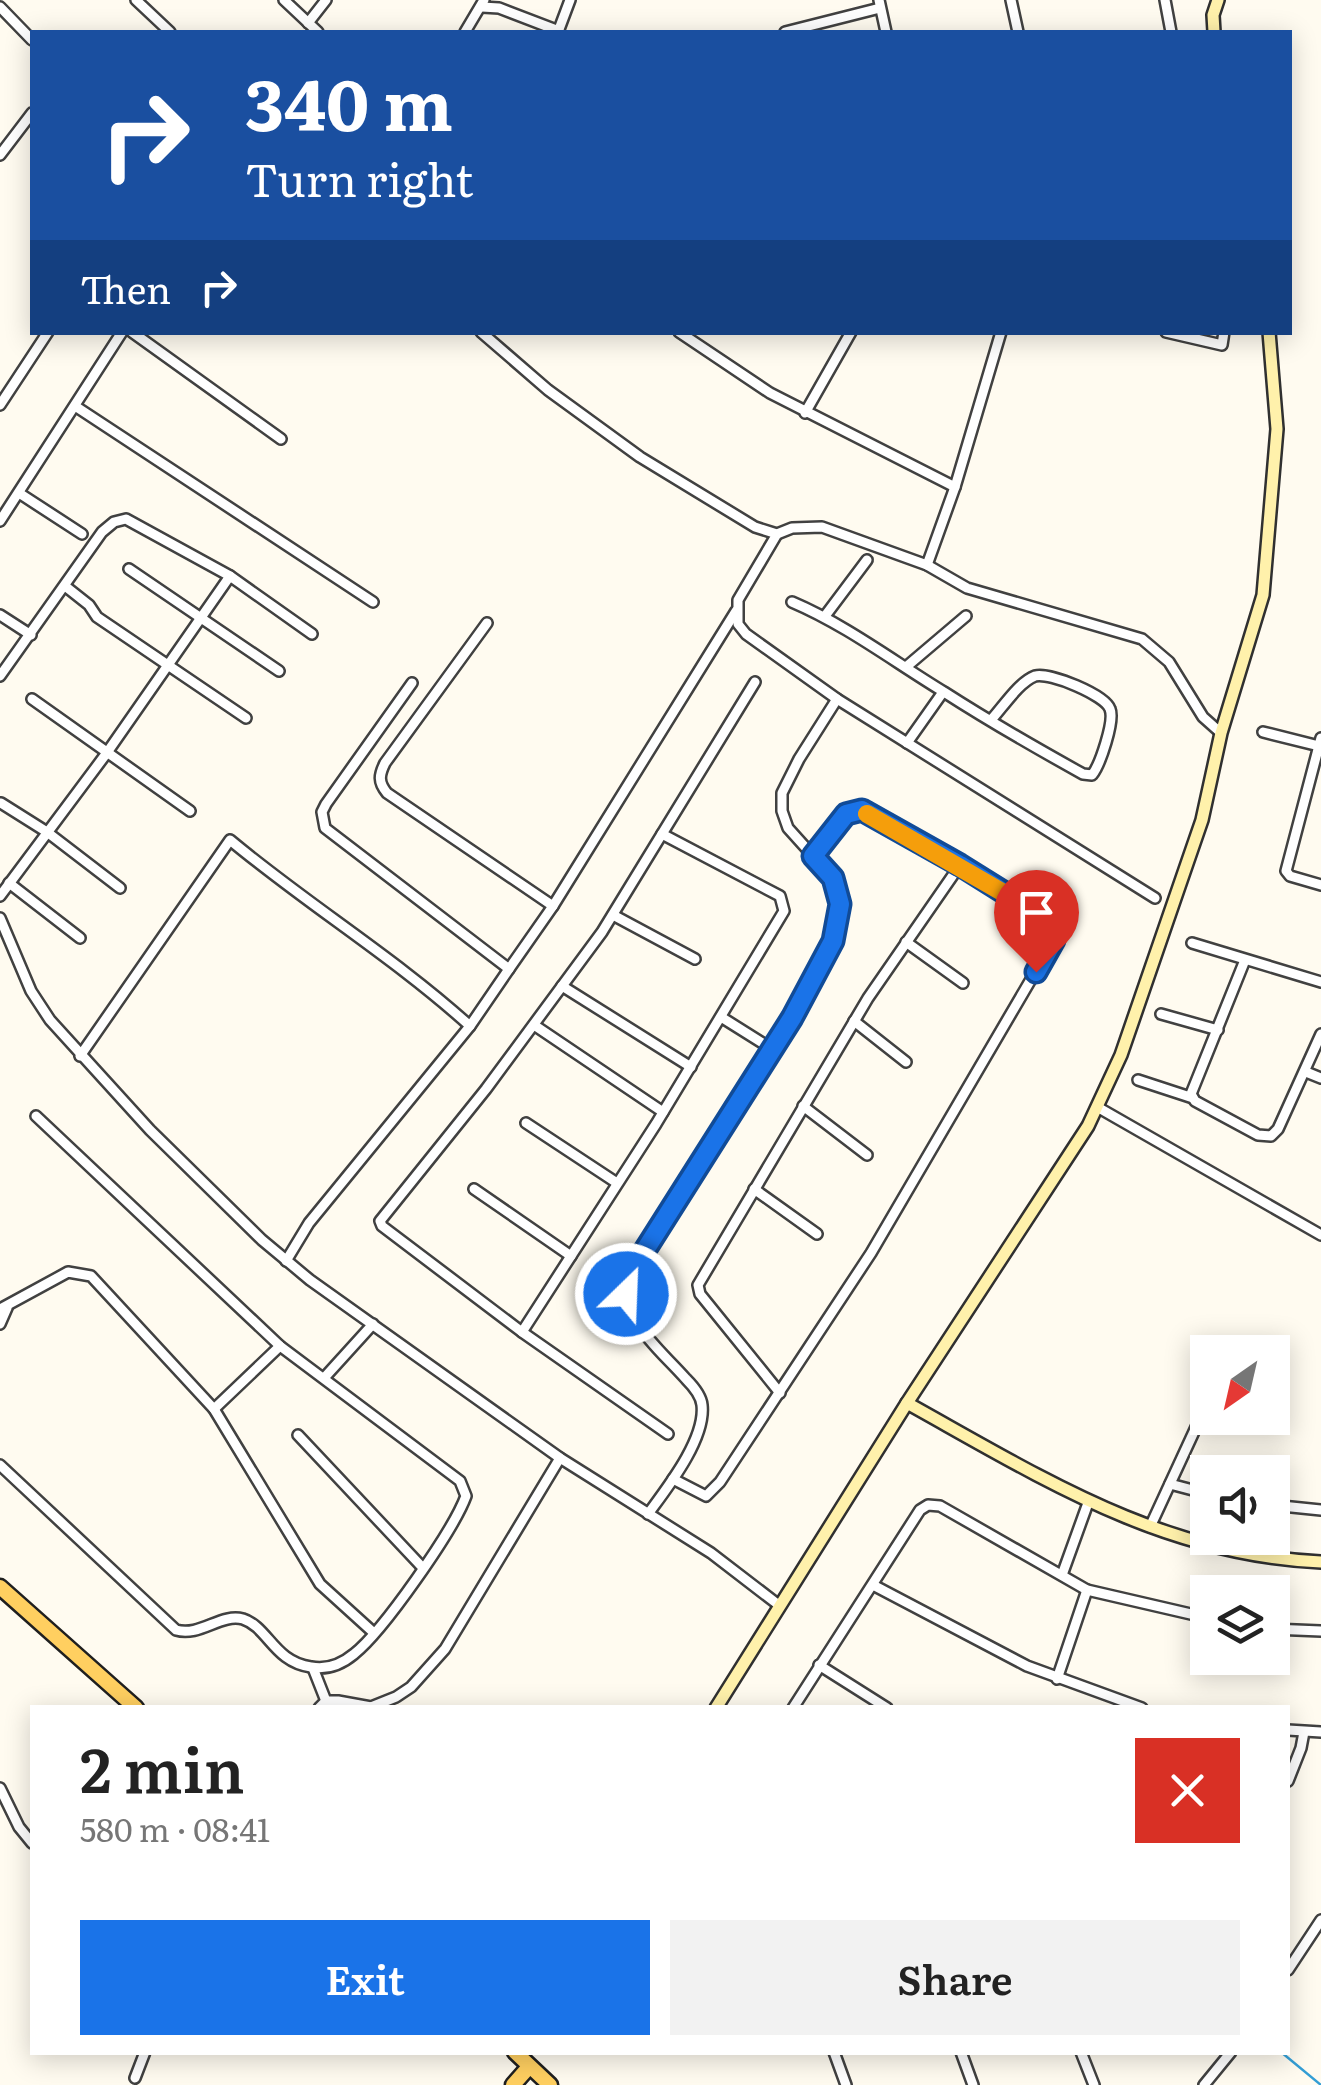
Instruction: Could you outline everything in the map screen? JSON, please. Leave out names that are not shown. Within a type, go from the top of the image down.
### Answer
[{"type":"main road","points":[[0,1588],[133,1705]]},
{"type":"main road","points":[[517,2055],[550,2085]]},
{"type":"main road","points":[[514,2085],[528,2068]]},
{"type":"street","points":[[136,0],[168,30]]},
{"type":"street","points":[[284,0],[316,30]]},
{"type":"street","points":[[308,23],[326,0]]},
{"type":"street","points":[[559,30],[570,0]]},
{"type":"street","points":[[1011,0],[1018,30]]},
{"type":"street","points":[[1166,0],[1171,30]]},
{"type":"street","points":[[1214,30],[1213,14],[1218,0]]},
{"type":"street","points":[[467,30],[483,4],[553,30]]},
{"type":"street","points":[[792,30],[880,4],[886,30]]},
{"type":"street","points":[[0,8],[30,38]]},
{"type":"street","points":[[0,156],[30,116]]},
{"type":"street","points":[[0,404],[46,335]]},
{"type":"street","points":[[0,521],[120,335]]},
{"type":"street","points":[[136,335],[281,439]]},
{"type":"street","points":[[484,335],[548,390],[640,457],[727,512],[777,534]]},
{"type":"street","points":[[684,335],[770,394],[956,487]]},
{"type":"street","points":[[805,413],[849,335]]},
{"type":"street","points":[[927,565],[956,487],[1001,335]]},
{"type":"street","points":[[1179,335],[1222,345],[1224,335]]},
{"type":"street","points":[[718,1705],[907,1403],[1099,1108],[1121,1055],[1202,820],[1221,734],[1258,619],[1268,558],[1276,429],[1270,335]]},
{"type":"street","points":[[75,406],[373,602]]},
{"type":"street","points":[[19,493],[82,534]]},
{"type":"street","points":[[0,676],[102,532],[114,522],[126,519],[230,576],[312,634]]},
{"type":"street","points":[[1155,898],[837,699],[746,634],[738,624],[738,600],[777,534],[792,528],[822,527],[927,565],[967,588],[1142,639],[1169,662],[1203,717],[1221,734]]},
{"type":"street","points":[[825,616],[867,560]]},
{"type":"street","points":[[128,568],[279,671]]},
{"type":"street","points":[[0,896],[106,754],[230,576]]},
{"type":"street","points":[[65,586],[90,605],[96,616],[246,718]]},
{"type":"street","points":[[792,602],[825,616],[943,692],[1083,774],[1092,775],[1098,767],[1112,715],[1110,705],[1103,699],[1041,675],[1030,678],[991,720]]},
{"type":"street","points":[[286,1261],[309,1224],[470,1026],[510,969],[736,611]]},
{"type":"street","points":[[0,615],[31,635]]},
{"type":"street","points":[[906,667],[966,616]]},
{"type":"street","points":[[486,624],[385,762],[379,774],[381,785],[387,793],[553,906]]},
{"type":"street","points":[[668,1434],[522,1332],[382,1226],[380,1220],[534,1025],[613,915],[755,682]]},
{"type":"street","points":[[412,683],[326,804],[322,812],[325,828],[510,969]]},
{"type":"street","points":[[907,743],[943,692]]},
{"type":"street","points":[[648,1514],[673,1479],[699,1427],[702,1404],[695,1388],[638,1327],[628,1308],[628,1277],[772,1049],[833,941],[840,904],[833,878],[788,828],[782,794],[837,699]]},
{"type":"street","points":[[32,700],[190,811]]},
{"type":"street","points":[[1262,732],[1320,742],[1286,871],[1290,876],[1321,884]]},
{"type":"street","points":[[1,803],[48,832],[120,888]]},
{"type":"street","points":[[673,1479],[706,1496],[720,1482],[870,1252],[1054,940],[1056,930],[1048,920],[862,810],[846,814],[813,856]]},
{"type":"street","points":[[522,1332],[663,1112],[784,912],[780,896],[662,834]]},
{"type":"street","points":[[80,1056],[230,840],[335,922],[429,988],[470,1026]]},
{"type":"street","points":[[780,1393],[700,1294],[698,1285],[854,1020],[960,865]]},
{"type":"street","points":[[9,883],[80,938]]},
{"type":"street","points":[[613,915],[694,959]]},
{"type":"street","points":[[0,918],[31,991],[80,1056],[286,1261],[560,1458],[711,1552],[780,1606]]},
{"type":"street","points":[[906,942],[963,983]]},
{"type":"street","points":[[1192,943],[1321,982]]},
{"type":"street","points":[[1193,1098],[1191,1094],[1245,960]]},
{"type":"street","points":[[562,986],[690,1067]]},
{"type":"street","points":[[1161,1014],[1218,1030]]},
{"type":"street","points":[[721,1017],[772,1049]]},
{"type":"street","points":[[854,1020],[906,1062]]},
{"type":"street","points":[[534,1025],[663,1112]]},
{"type":"street","points":[[1138,1080],[1193,1098],[1258,1136],[1270,1136],[1278,1129],[1321,1034]]},
{"type":"street","points":[[1306,1072],[1321,1078]]},
{"type":"street","points":[[803,1106],[866,1155]]},
{"type":"street","points":[[1099,1108],[1321,1235]]},
{"type":"street","points":[[0,1465],[176,1630],[192,1633],[236,1618],[245,1620],[276,1651],[313,1668],[334,1666],[356,1653],[374,1633],[424,1568],[466,1496],[460,1482],[280,1346],[36,1116]]},
{"type":"street","points":[[526,1123],[618,1183]]},
{"type":"street","points":[[474,1189],[571,1256]]},
{"type":"street","points":[[754,1189],[818,1234]]},
{"type":"street","points":[[0,1324],[4,1309],[68,1272],[91,1276],[214,1410],[320,1584],[374,1633]]},
{"type":"street","points":[[324,1378],[373,1324]]},
{"type":"street","points":[[214,1410],[280,1346]]},
{"type":"street","points":[[907,1403],[1088,1504],[1178,1538],[1283,1560],[1321,1562]]},
{"type":"street","points":[[298,1434],[424,1568]]},
{"type":"street","points":[[1150,1527],[1192,1435]]},
{"type":"street","points":[[375,1705],[412,1687],[446,1649],[560,1458]]},
{"type":"street","points":[[1170,1484],[1190,1489]]},
{"type":"street","points":[[1062,1575],[1088,1504]]},
{"type":"street","points":[[795,1705],[920,1510],[928,1506],[940,1506],[1087,1590],[1190,1614]]},
{"type":"street","points":[[1290,1507],[1321,1510]]},
{"type":"street","points":[[873,1585],[1057,1679],[1133,1705]]},
{"type":"street","points":[[1057,1679],[1087,1590]]},
{"type":"street","points":[[1290,1630],[1321,1631]]},
{"type":"street","points":[[820,1664],[872,1704]]},
{"type":"street","points":[[313,1668],[322,1704]]},
{"type":"street","points":[[1101,1705],[1106,1696]]},
{"type":"street","points":[[1290,1730],[1321,1732]]},
{"type":"street","points":[[1290,1777],[1304,1732]]},
{"type":"street","points":[[0,1788],[30,1840]]},
{"type":"street","points":[[1290,1967],[1321,1920]]},
{"type":"street","points":[[135,2078],[144,2055]]},
{"type":"street","points":[[835,2055],[846,2085]]},
{"type":"street","points":[[962,2055],[973,2085]]},
{"type":"street","points":[[1082,2055],[1094,2085]]},
{"type":"street","points":[[1204,2085],[1229,2055]]},
{"type":"waterway","points":[[1285,2055],[1321,2085]]},
{"type":"slow traffic","points":[[867,814],[1014,899]]},
{"type":"route","points":[[626,1294],[628,1277],[792,1018],[833,941],[840,904],[833,878],[813,856],[846,814],[862,810],[1048,920],[1056,930],[1054,940],[1036,972]]}]
